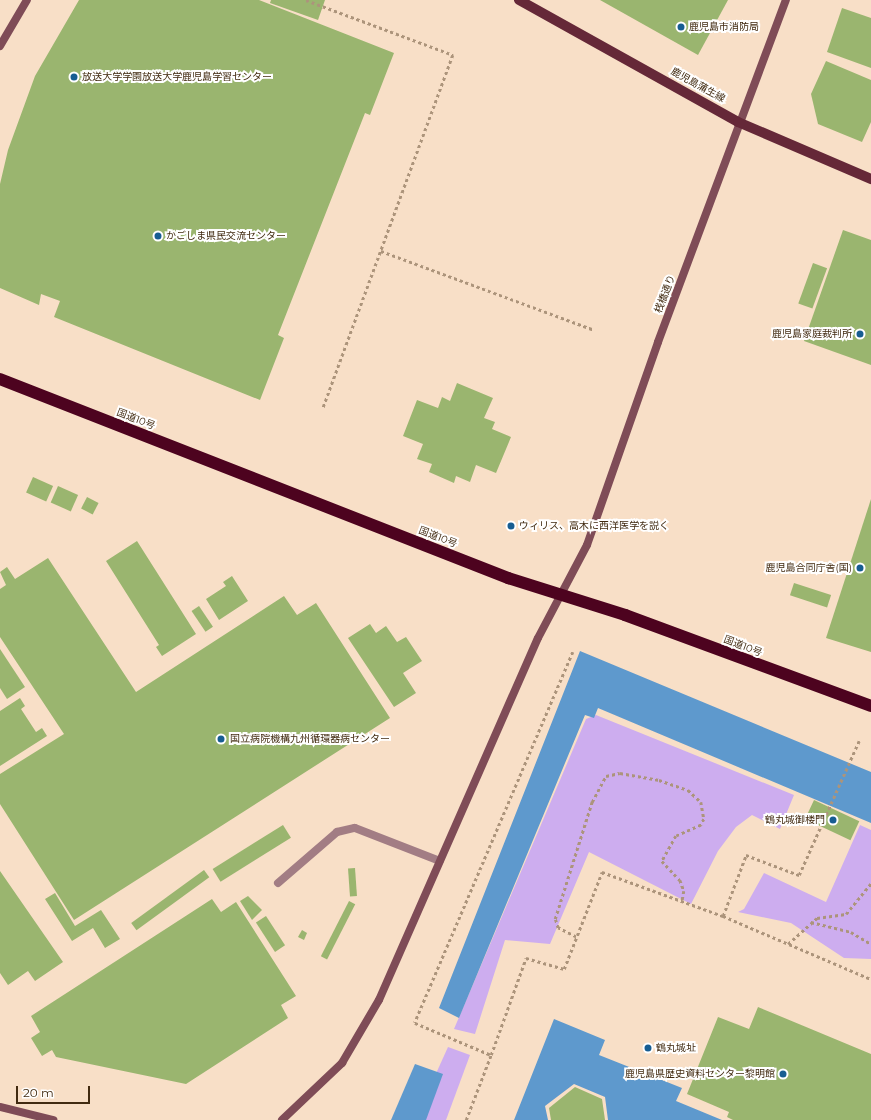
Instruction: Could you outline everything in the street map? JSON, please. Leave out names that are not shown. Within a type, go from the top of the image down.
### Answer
[{"type":"highway","name":"国道10号","points":[[0,379],[501,575],[561,594],[871,706]]},
{"type":"main road","name":"鹿児島蒲生線","points":[[519,0],[738,122],[871,179]]},
{"type":"street","points":[[0,46],[27,0]]},
{"type":"street","name":"桟橋通り","points":[[282,1120],[342,1063],[379,1000],[561,594],[593,530],[738,122],[786,0]]},
{"type":"street","points":[[0,1107],[53,1120]]},
{"type":"lane","points":[[278,883],[337,832],[355,828],[440,861]]},
{"type":"path","points":[[306,0],[453,55],[324,409]]},
{"type":"path","points":[[381,251],[594,330]]},
{"type":"path","points":[[491,1055],[415,1023],[573,652]]},
{"type":"path","points":[[723,916],[746,855],[799,875],[859,740]]},
{"type":"path","points":[[576,937],[558,928],[555,919],[592,802],[606,776],[620,773],[658,780],[688,790],[701,802],[704,819],[701,825],[676,836],[662,861],[680,880],[684,891],[682,902]]},
{"type":"path","points":[[466,1120],[526,958],[564,969],[602,872],[723,916],[871,979]]},
{"type":"path","points":[[788,944],[810,922],[846,914],[871,882]]},
{"type":"path","points":[[810,922],[851,932],[871,944]]},
{"type":"shaded area","points":[[596,715],[794,795],[780,829],[752,815],[736,827],[718,851],[691,904],[589,852],[550,944],[505,940],[475,1034],[454,1029],[586,719]]},
{"type":"shaded area","points":[[860,825],[871,830],[871,959],[844,958],[791,923],[738,912],[744,909],[764,873],[826,902]]},
{"type":"shaded area","points":[[448,1047],[470,1055],[446,1120],[415,1120]]},
{"type":"water","points":[[580,651],[871,772],[871,823],[598,708],[594,718],[585,715],[459,1018],[439,1008]]},
{"type":"water","points":[[554,1019],[605,1040],[599,1055],[682,1088],[676,1101],[722,1120],[608,1120],[605,1097],[574,1084],[545,1106],[548,1120],[514,1120]]},
{"type":"water","points":[[415,1064],[443,1074],[426,1120],[391,1120]]},
{"type":"building","name":"かごしま県民交流センター","points":[[79,0],[259,0],[394,53],[370,115],[365,113],[278,335],[284,338],[260,400],[54,317],[60,301],[41,294],[39,305],[0,288],[0,184],[8,150],[35,76]]},
{"type":"building","points":[[271,0],[325,0],[318,20],[270,3]]},
{"type":"building","name":"鹿児島市消防局","points":[[600,0],[728,0],[698,55]]},
{"type":"building","points":[[842,8],[871,18],[871,68],[827,52]]},
{"type":"building","points":[[826,61],[871,80],[871,122],[862,142],[818,124],[811,94]]},
{"type":"building","points":[[843,230],[871,240],[871,365],[804,341]]},
{"type":"building","points":[[813,263],[827,268],[812,309],[798,303]]},
{"type":"building","points":[[457,383],[493,398],[484,418],[495,422],[492,429],[511,437],[496,473],[476,465],[470,482],[456,476],[454,483],[429,472],[432,464],[417,459],[423,444],[403,436],[417,400],[438,408],[442,397],[450,401]]},
{"type":"building","points":[[33,477],[53,486],[46,501],[26,493]]},
{"type":"building","points":[[58,486],[78,495],[71,511],[51,502]]},
{"type":"building","points":[[87,497],[99,503],[93,514],[81,509]]},
{"type":"building","name":"鹿児島合同庁舎(国)","points":[[871,499],[871,652],[826,638]]},
{"type":"building","points":[[137,541],[196,634],[162,656],[156,647],[159,645],[106,561]]},
{"type":"building","points":[[48,558],[136,692],[284,596],[297,615],[316,603],[390,718],[74,920],[0,804],[0,774],[64,734],[0,637],[0,589],[6,585],[0,572],[7,567],[15,579]]},
{"type":"building","points":[[232,576],[248,601],[219,620],[206,599],[226,586],[223,582]]},
{"type":"building","points":[[794,583],[831,595],[827,607],[790,595]]},
{"type":"building","points":[[199,606],[213,627],[206,632],[192,611]]},
{"type":"building","points":[[370,624],[376,633],[386,626],[397,642],[406,637],[422,661],[403,673],[416,693],[394,707],[348,638]]},
{"type":"building","points":[[0,649],[25,687],[7,699],[0,688]]},
{"type":"building","points":[[20,698],[25,706],[21,709],[36,732],[42,728],[47,736],[0,766],[0,711]]},
{"type":"building","name":"鶴丸城御楼門","points":[[814,800],[859,821],[850,840],[805,819]]},
{"type":"building","points":[[283,825],[291,838],[221,882],[213,869]]},
{"type":"building","points":[[348,868],[355,868],[357,896],[350,896]]},
{"type":"building","points":[[204,870],[209,877],[136,930],[131,923]]},
{"type":"building","points":[[0,871],[63,962],[35,981],[28,971],[8,985],[0,973]]},
{"type":"building","points":[[55,893],[75,926],[101,910],[120,939],[105,948],[93,928],[72,941],[45,899]]},
{"type":"building","points":[[248,896],[262,910],[252,920],[240,901]]},
{"type":"building","points":[[212,899],[221,912],[236,902],[296,996],[281,1005],[288,1018],[186,1084],[56,1057],[52,1050],[42,1056],[31,1038],[40,1032],[31,1016]]},
{"type":"building","points":[[349,901],[355,904],[327,959],[321,956]]},
{"type":"building","points":[[266,916],[285,945],[275,952],[256,923]]},
{"type":"building","points":[[302,930],[307,933],[304,940],[298,937]]},
{"type":"building","name":"鹿児島県歴史資料センター黎明館","points":[[758,1007],[871,1054],[871,1120],[733,1120],[727,1117],[729,1112],[687,1094],[718,1017],[749,1029]]},
{"type":"building","points":[[575,1087],[602,1099],[605,1120],[551,1120],[549,1108]]},
{"type":"place","name":"鹿児島市消防局","points":[[681,27]]},
{"type":"place","name":"放送大学学園放送大学鹿児島学習センター","points":[[74,77]]},
{"type":"place","name":"かごしま県民交流センター","points":[[158,236]]},
{"type":"place","name":"鹿児島家庭裁判所","points":[[860,334]]},
{"type":"place","name":"ウィリス、高木に西洋医学を説く","points":[[511,526]]},
{"type":"place","name":"鹿児島合同庁舎(国)","points":[[860,568]]},
{"type":"place","name":"国立病院機構九州循環器病センター","points":[[221,739]]},
{"type":"place","name":"鶴丸城御楼門","points":[[833,820]]},
{"type":"place","name":"鶴丸城址","points":[[648,1048]]},
{"type":"place","name":"鹿児島県歴史資料センター黎明館","points":[[783,1074]]}]
